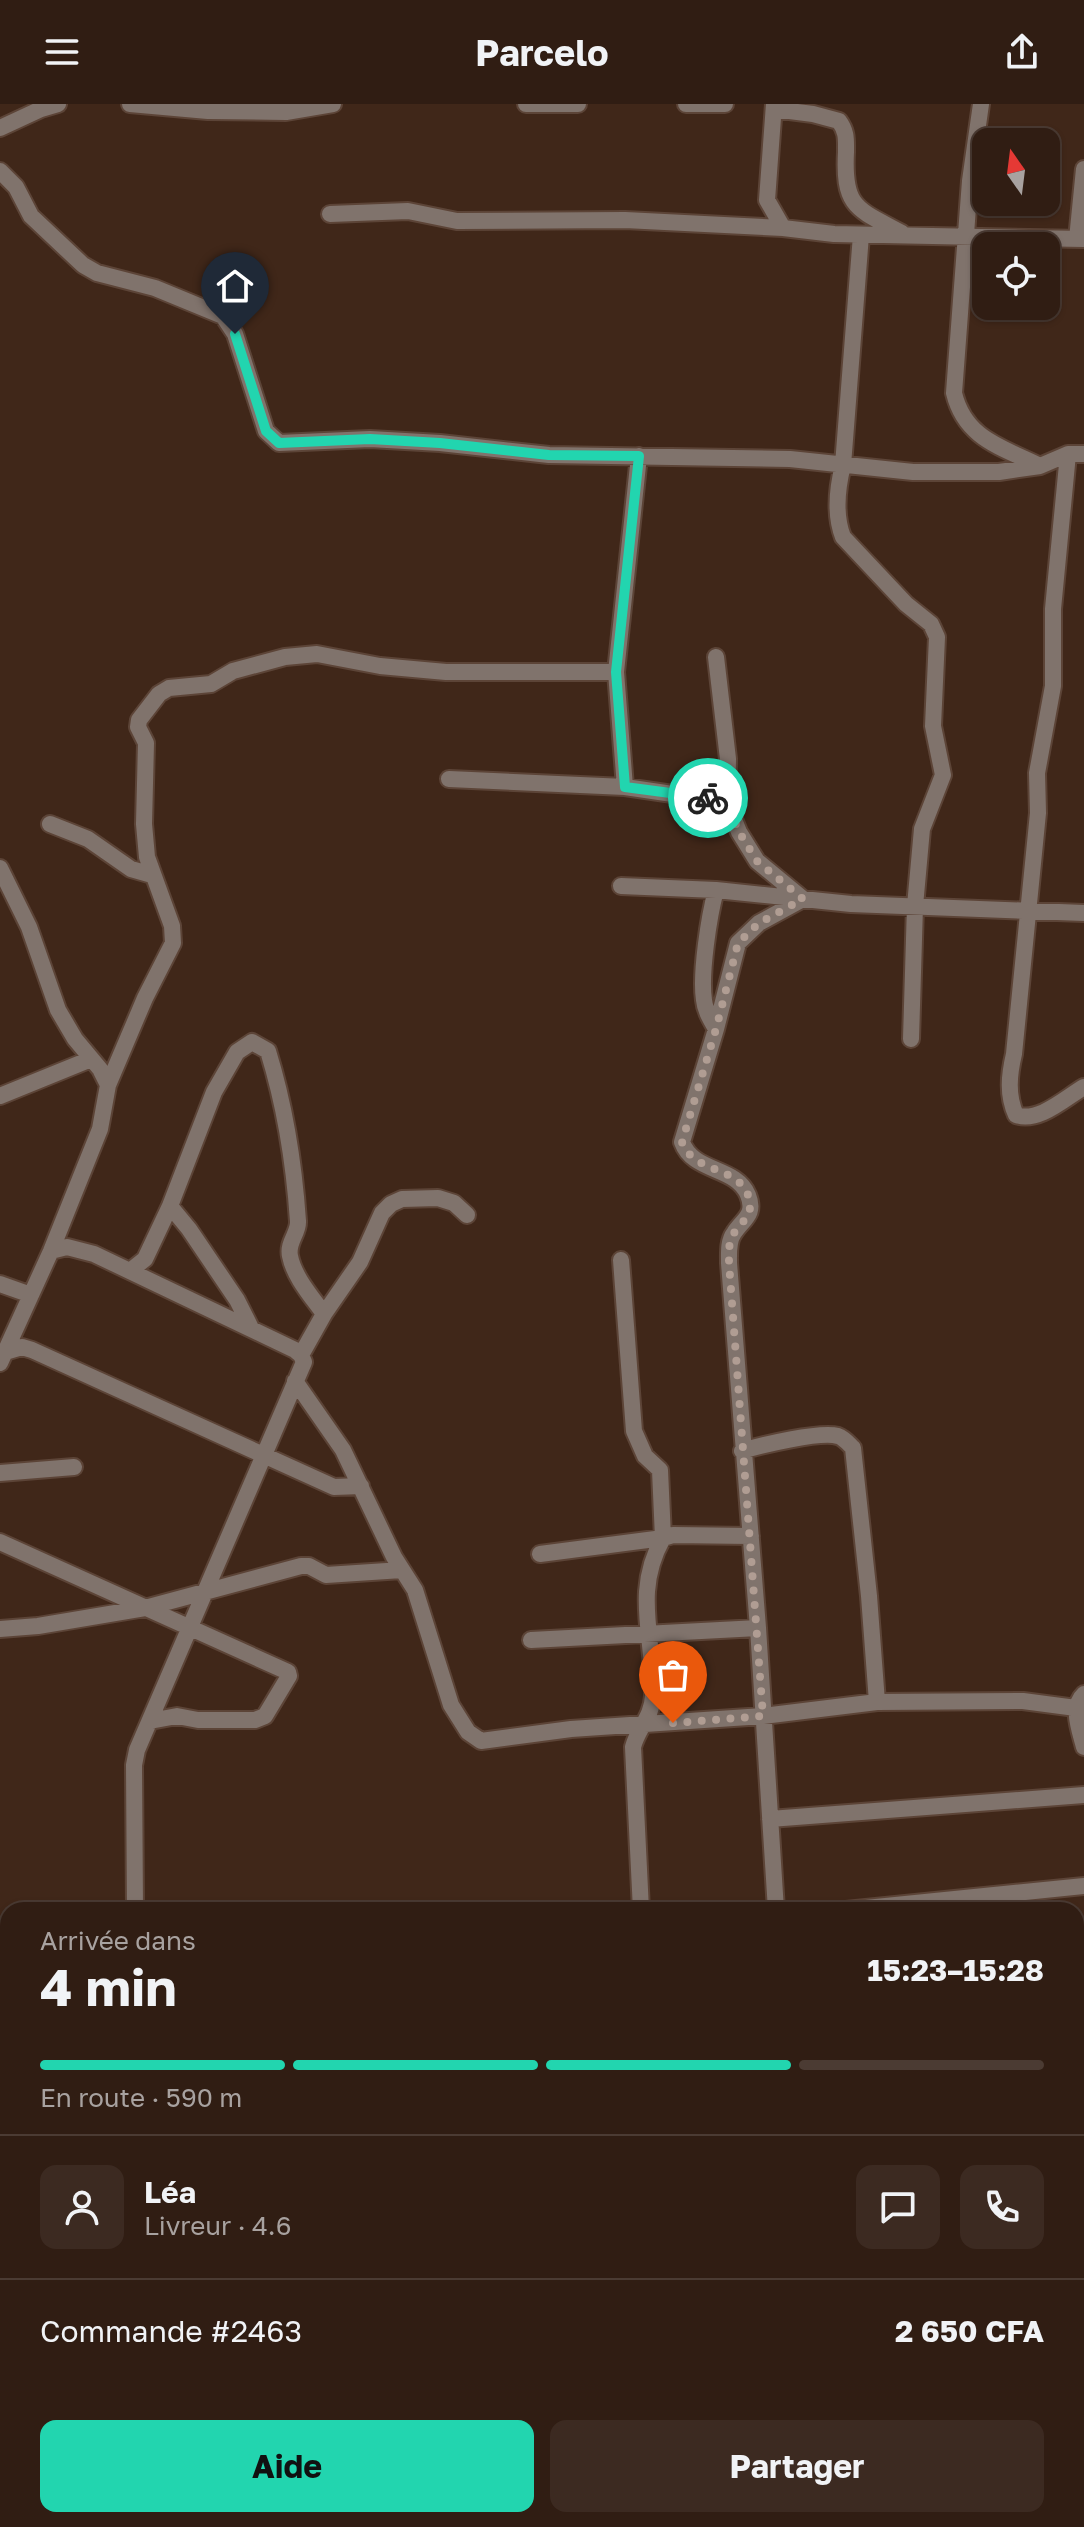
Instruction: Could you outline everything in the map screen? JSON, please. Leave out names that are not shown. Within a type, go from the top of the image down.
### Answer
[{"type":"street","points":[[0,128],[58,104]]},
{"type":"street","points":[[130,104],[208,111],[286,112],[333,104]]},
{"type":"street","points":[[526,104],[578,104]]},
{"type":"street","points":[[686,104],[725,104]]},
{"type":"street","points":[[981,104],[970,181],[954,393],[958,410],[977,435],[1040,466]]},
{"type":"street","points":[[783,228],[767,200],[774,106],[839,121],[846,137],[847,190],[851,199],[859,210],[907,235]]},
{"type":"street","points":[[330,214],[408,211],[457,221],[625,220],[861,235],[1081,239],[1084,169]]},
{"type":"street","points":[[0,171],[16,187],[31,216],[83,265],[97,273],[155,288],[223,316],[235,334],[266,431],[279,443],[370,439],[549,455],[741,457],[913,472],[999,472],[1040,466],[1076,454],[1053,609],[1053,686],[1037,773],[1038,813],[1009,1079],[1012,1107],[1016,1115],[1024,1118],[1034,1116],[1084,1087]]},
{"type":"street","points":[[861,235],[843,465],[837,502],[838,523],[843,537],[906,604],[931,624],[937,637],[933,726],[943,775],[922,829],[915,906],[911,1039]]},
{"type":"street","points":[[625,787],[616,672],[639,456]]},
{"type":"street","points":[[3,1357],[51,1251],[100,1129],[108,1085],[145,998],[173,943],[172,926],[152,875],[144,824],[146,743],[138,727],[142,717],[165,689],[211,684],[233,671],[285,657],[317,654],[380,666],[446,672],[616,672]]},
{"type":"street","points":[[716,657],[728,759],[727,802],[739,832],[757,861],[803,899]]},
{"type":"street","points":[[449,779],[625,787],[727,802]]},
{"type":"street","points":[[50,824],[88,839],[131,869],[152,875]]},
{"type":"street","points":[[0,868],[29,927],[58,1010],[108,1085]]},
{"type":"street","points":[[621,886],[716,890],[915,906],[1084,913]]},
{"type":"street","points":[[716,890],[708,924],[703,996],[716,1029]]},
{"type":"street","points":[[775,1902],[729,1254],[734,1232],[749,1216],[750,1204],[748,1194],[739,1181],[694,1160],[682,1142],[738,943],[759,923],[803,899]]},
{"type":"street","points":[[130,1271],[145,1259],[170,1206],[214,1092],[237,1052],[244,1045],[256,1043],[268,1051],[290,1140],[298,1226],[290,1241],[289,1254],[296,1271],[324,1314]]},
{"type":"street","points":[[0,1096],[91,1059]]},
{"type":"street","points":[[301,1355],[324,1314],[360,1262],[382,1213],[391,1204],[402,1199],[438,1198],[454,1203],[467,1215]]},
{"type":"street","points":[[170,1206],[237,1300],[251,1328]]},
{"type":"street","points":[[51,1251],[67,1247],[80,1249],[251,1328],[301,1355],[304,1362],[137,1750],[134,1765],[135,1902]]},
{"type":"street","points":[[621,1260],[633,1391],[631,1418],[638,1445],[660,1470],[663,1538],[655,1553],[645,1603],[653,1697],[650,1715],[635,1737],[632,1760],[641,1902]]},
{"type":"street","points":[[0,1284],[31,1295]]},
{"type":"street","points":[[3,1357],[22,1347],[32,1350],[334,1487],[361,1486]]},
{"type":"street","points":[[295,1381],[329,1426],[415,1590],[451,1705],[474,1738],[481,1741],[571,1729],[763,1716],[877,1702],[1080,1701],[1084,1747]]},
{"type":"street","points":[[742,1451],[771,1443],[831,1435],[842,1437],[853,1448],[877,1702]]},
{"type":"street","points":[[0,1473],[74,1467]]},
{"type":"street","points":[[540,1554],[673,1535],[751,1536]]},
{"type":"street","points":[[0,1542],[251,1658],[286,1669],[289,1676],[265,1716],[255,1720],[198,1720],[177,1716],[150,1721]]},
{"type":"street","points":[[0,1629],[38,1626],[145,1608],[301,1566],[309,1566],[326,1575],[402,1570]]},
{"type":"street","points":[[531,1640],[758,1628]]},
{"type":"street","points":[[770,1819],[1084,1795]]},
{"type":"street","points":[[925,1902],[1084,1886]]},
{"type":"way so far","points":[[673,1723],[763,1716],[729,1263],[734,1232],[749,1216],[750,1204],[748,1194],[739,1181],[694,1160],[682,1142],[738,943],[759,923],[803,899],[757,861],[739,832],[727,802],[708,798]]},
{"type":"route","points":[[235,334],[266,431],[279,443],[370,439],[549,455],[639,456],[616,672],[625,787],[708,798]]}]
